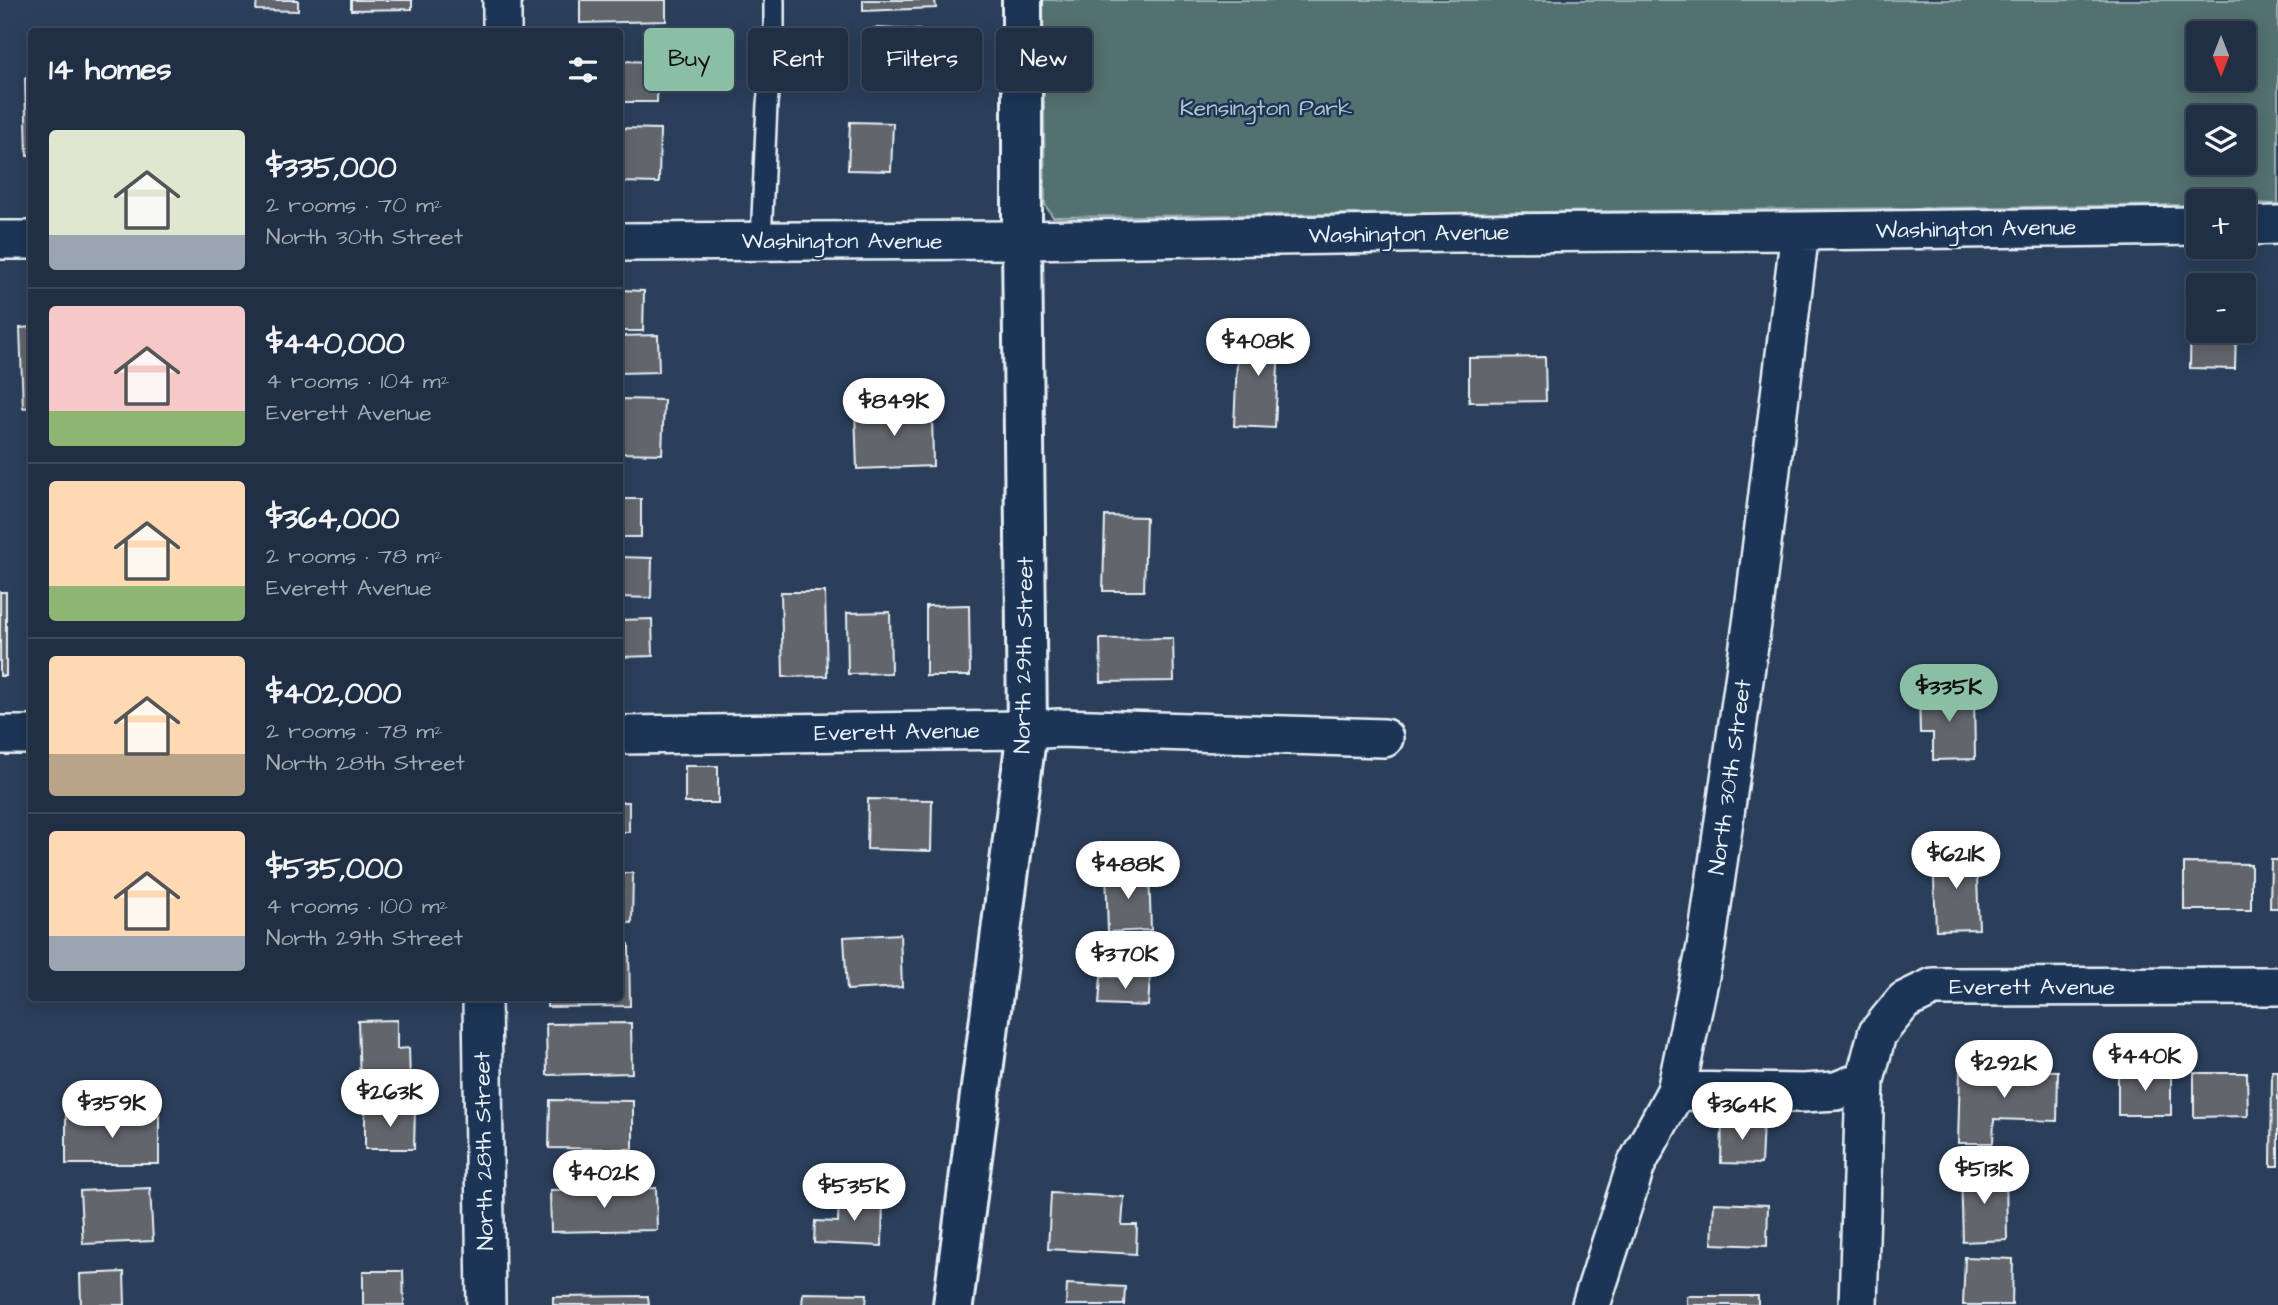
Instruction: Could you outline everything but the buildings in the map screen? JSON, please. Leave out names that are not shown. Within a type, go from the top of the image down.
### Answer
[{"type":"street","points":[[502,0],[502,28]]},
{"type":"street","name":"North 29th Street","points":[[954,1305],[1027,730],[1022,0]]},
{"type":"street","points":[[2256,226],[2278,225]]},
{"type":"street","name":"Washington Avenue","points":[[623,242],[2186,226]]},
{"type":"street","name":"North 30th Street","points":[[1591,1305],[1636,1165],[1676,1091],[1706,947],[1753,617],[1800,232]]},
{"type":"street","points":[[0,240],[28,240]]},
{"type":"street","name":"Everett Avenue","points":[[623,736],[1059,728],[1384,738]]},
{"type":"street","points":[[0,735],[28,735]]},
{"type":"street","name":"Everett Avenue","points":[[1857,1305],[1865,1080],[1877,1034],[1904,1000],[1933,988],[2278,986]]},
{"type":"street","name":"North 28th Street","points":[[482,1001],[486,1305]]},
{"type":"street","points":[[1676,1091],[1803,1093],[1836,1091],[1865,1080]]},
{"type":"lane","points":[[761,241],[767,104],[775,40],[775,0]]},
{"type":"green space","name":"Kensington Park","points":[[1043,0],[2278,0],[2278,204],[2256,203],[2256,189],[2186,189],[2186,205],[1053,217],[1045,205],[1044,91],[1092,91],[1092,28],[1043,28]]}]
